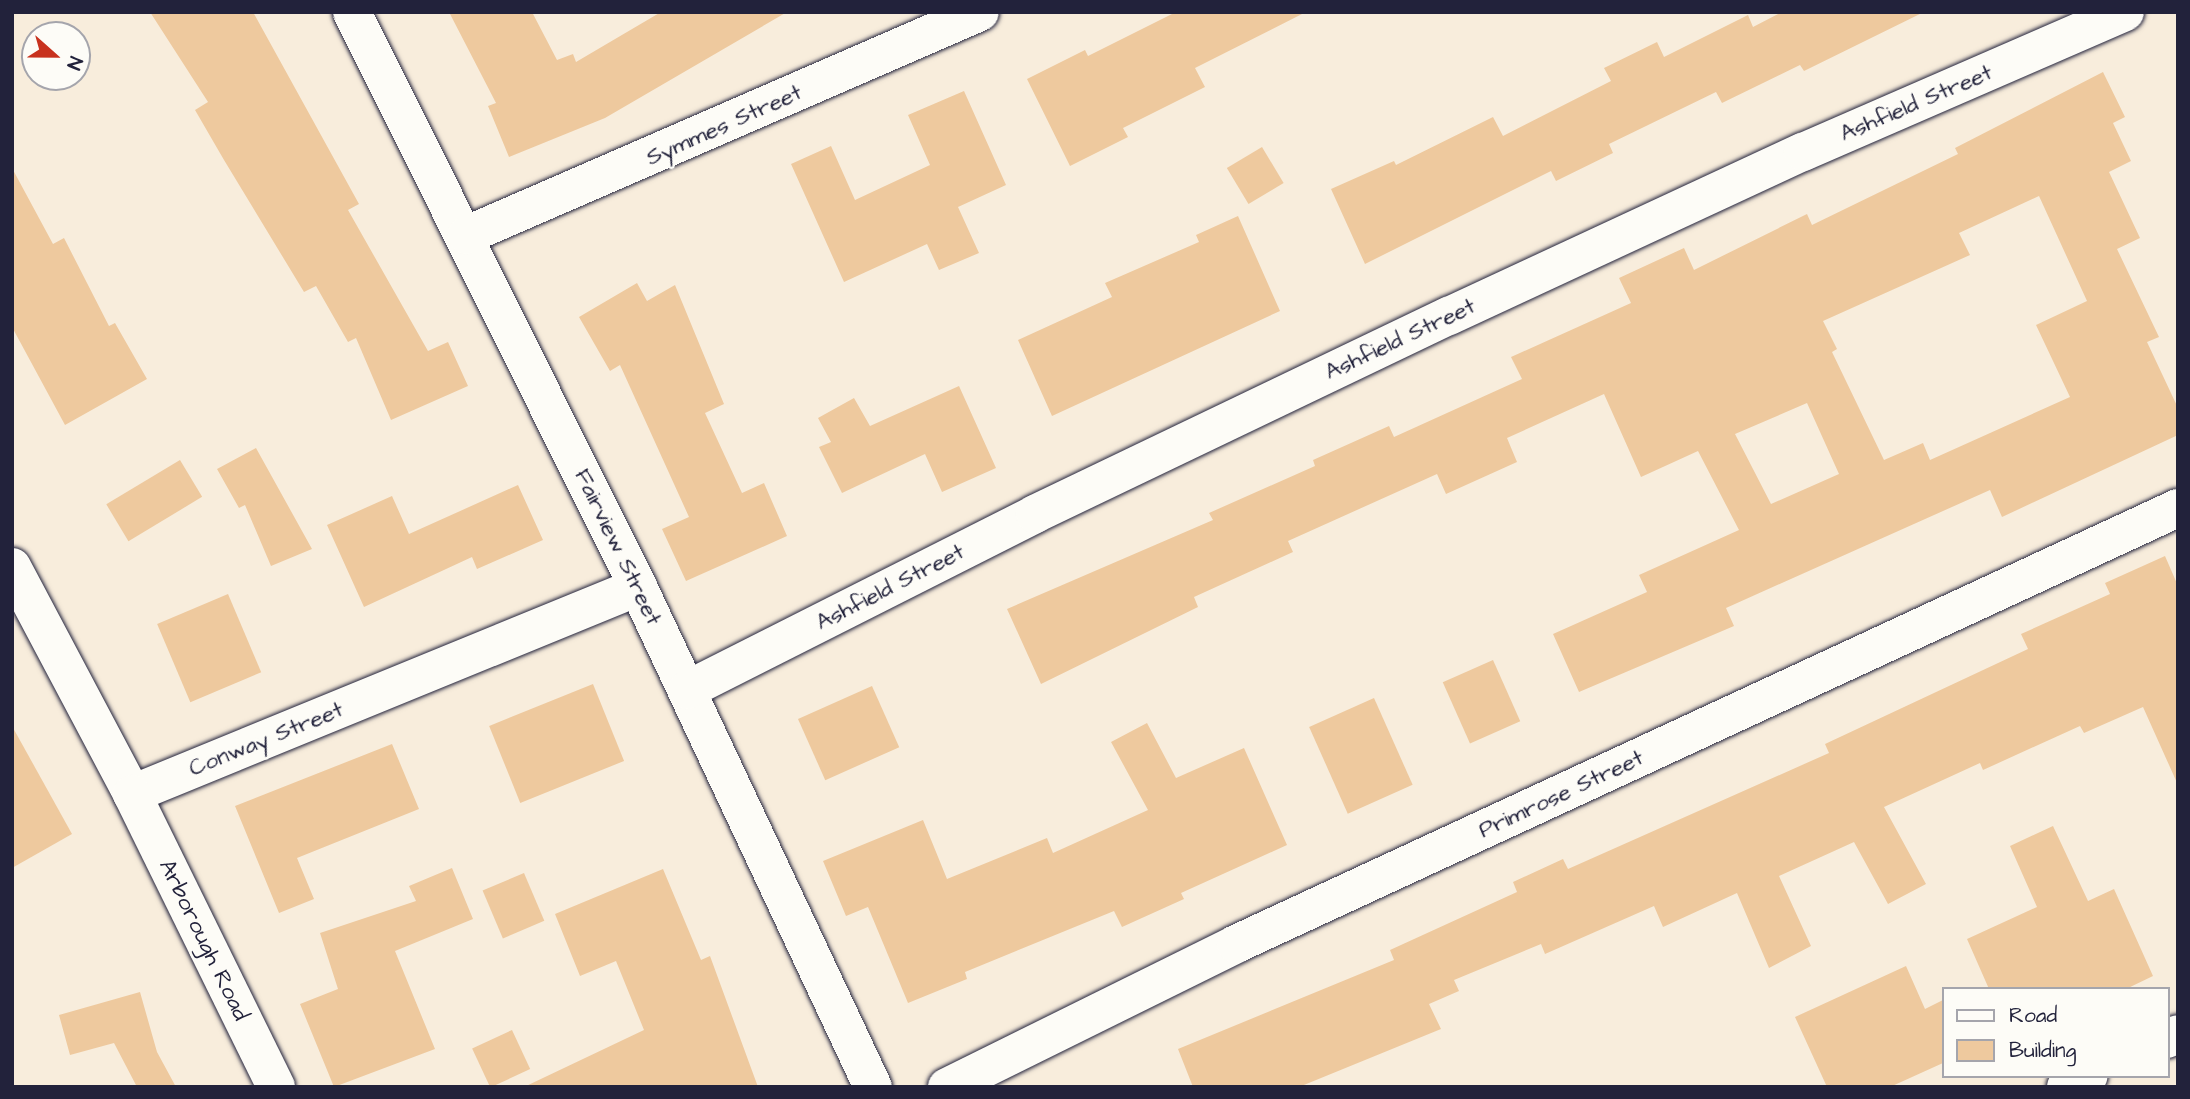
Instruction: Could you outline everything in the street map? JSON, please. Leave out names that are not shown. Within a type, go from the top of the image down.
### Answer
[{"type":"street","name":"Fairview Street","points":[[352,12],[467,235],[638,587],[873,1087]]},
{"type":"street","name":"Symmes Street","points":[[467,235],[980,12]]},
{"type":"street","name":"Ashfield Street","points":[[687,690],[1035,514],[1449,316],[1803,152],[2125,12]]},
{"type":"street","name":"Primrose Street","points":[[947,1087],[1236,944],[2178,508]]},
{"type":"street","points":[[12,567],[132,794]]},
{"type":"street","name":"Conway Street","points":[[132,794],[638,587]]},
{"type":"street","name":"Arborough Road","points":[[132,794],[276,1087]]},
{"type":"street","points":[[2066,1087],[2084,1078]]},
{"type":"building","points":[[150,12],[253,12],[359,204],[348,210],[428,351],[448,342],[468,386],[391,420],[356,338],[348,342],[316,286],[304,292],[195,110],[208,102]]},
{"type":"building","points":[[449,12],[532,12],[557,60],[573,54],[576,62],[661,12],[787,12],[605,118],[509,157],[488,106],[496,103]]},
{"type":"building","points":[[1176,12],[1306,12],[1195,68],[1205,87],[1123,128],[1128,137],[1070,166],[1027,79],[1085,50],[1088,56]]},
{"type":"building","points":[[1782,12],[1924,12],[1804,71],[1800,65],[1722,103],[1716,92],[1609,144],[1613,153],[1556,181],[1551,171],[1365,264],[1331,189],[1394,161],[1396,165],[1493,117],[1503,136],[1611,81],[1604,68],[1657,42],[1664,57],[1748,15],[1753,27]]},
{"type":"building","points":[[2103,72],[2125,117],[2113,123],[2131,161],[2109,172],[2140,238],[2117,249],[2159,337],[2147,342],[2178,408],[2178,435],[2002,517],[1990,490],[1726,608],[1734,626],[1579,692],[1553,634],[1647,592],[1639,575],[1739,530],[1698,451],[1641,477],[1604,394],[1507,438],[1517,462],[1446,494],[1437,474],[1288,541],[1293,552],[1194,597],[1198,607],[1041,684],[1007,609],[1213,520],[1209,513],[1315,466],[1313,460],[1389,426],[1394,437],[1522,379],[1511,357],[1631,303],[1619,278],[1684,248],[1694,270],[1807,214],[1812,225],[1958,154],[1955,148]],"holes":[[[2039,196],[2087,301],[2036,325],[2070,397],[1930,460],[1923,443],[1884,460],[1832,352],[1837,349],[1823,321],[1970,255],[1959,233]],[[1807,403],[1839,474],[1771,504],[1735,434]]]},
{"type":"building","points":[[964,91],[1006,185],[958,207],[979,253],[939,270],[927,244],[844,282],[791,164],[831,146],[855,200],[930,165],[908,115]]},
{"type":"building","points":[[1262,147],[1284,183],[1248,204],[1227,168]]},
{"type":"building","points":[[12,168],[53,244],[64,238],[109,326],[115,323],[147,379],[65,425],[12,327]]},
{"type":"building","points":[[1238,216],[1280,311],[1052,416],[1018,340],[1112,297],[1105,283],[1199,242],[1196,235]]},
{"type":"building","points":[[637,283],[647,301],[675,285],[724,404],[705,413],[742,493],[764,483],[787,536],[686,581],[662,529],[689,517],[620,365],[610,371],[579,317]]},
{"type":"building","points":[[959,386],[996,468],[942,492],[925,454],[842,493],[819,447],[831,442],[818,418],[854,398],[870,426]]},
{"type":"building","points":[[256,448],[312,549],[271,566],[245,505],[239,508],[217,469]]},
{"type":"building","points":[[180,460],[202,497],[128,541],[106,504]]},
{"type":"building","points":[[518,485],[543,540],[477,569],[472,557],[364,607],[327,525],[392,496],[409,534]]},
{"type":"building","points":[[2165,556],[2178,586],[2178,785],[2143,707],[2084,733],[2080,726],[1983,770],[1980,763],[1884,807],[1926,884],[1888,904],[1854,842],[1779,876],[1811,946],[1769,968],[1737,893],[1663,927],[1654,906],[1545,954],[1541,944],[1454,980],[1459,991],[1429,1004],[1441,1029],[1299,1087],[1193,1087],[1178,1049],[1394,960],[1390,950],[1517,892],[1513,882],[1563,859],[1568,869],[1829,753],[1825,744],[2028,649],[2021,634],[2110,594],[2105,583]]},
{"type":"building","points":[[228,594],[261,672],[190,702],[157,624]]},
{"type":"building","points":[[1493,660],[1520,721],[1470,744],[1443,682]]},
{"type":"building","points":[[593,684],[624,761],[520,803],[489,726]]},
{"type":"building","points":[[872,686],[899,747],[825,780],[798,719]]},
{"type":"building","points":[[1374,698],[1413,785],[1348,814],[1309,727]]},
{"type":"building","points":[[1147,723],[1176,778],[1244,748],[1287,845],[1181,893],[1184,899],[1122,927],[1114,911],[965,972],[967,979],[908,1003],[868,907],[846,916],[823,861],[923,820],[947,879],[1047,838],[1053,853],[1148,810],[1111,742]]},
{"type":"building","points":[[12,726],[72,834],[12,868]]},
{"type":"building","points":[[392,744],[419,809],[297,858],[314,899],[279,913],[235,806]]},
{"type":"building","points":[[2053,826],[2088,901],[2114,889],[2153,976],[2130,987],[1988,987],[1967,939],[2037,907],[2010,846]]},
{"type":"building","points":[[452,868],[473,919],[395,951],[435,1049],[334,1087],[300,1004],[338,989],[320,933],[416,901],[409,886]]},
{"type":"building","points":[[663,869],[701,960],[710,956],[758,1087],[524,1087],[644,1030],[616,961],[580,976],[555,914]]},
{"type":"building","points":[[524,873],[544,921],[503,938],[483,891]]},
{"type":"building","points":[[1906,966],[1925,1009],[1941,1001],[1941,1064],[1890,1087],[1827,1087],[1795,1017]]},
{"type":"building","points":[[140,992],[157,1052],[176,1087],[137,1087],[114,1043],[70,1055],[59,1015]]},
{"type":"building","points":[[512,1030],[530,1069],[490,1087],[472,1049]]}]
